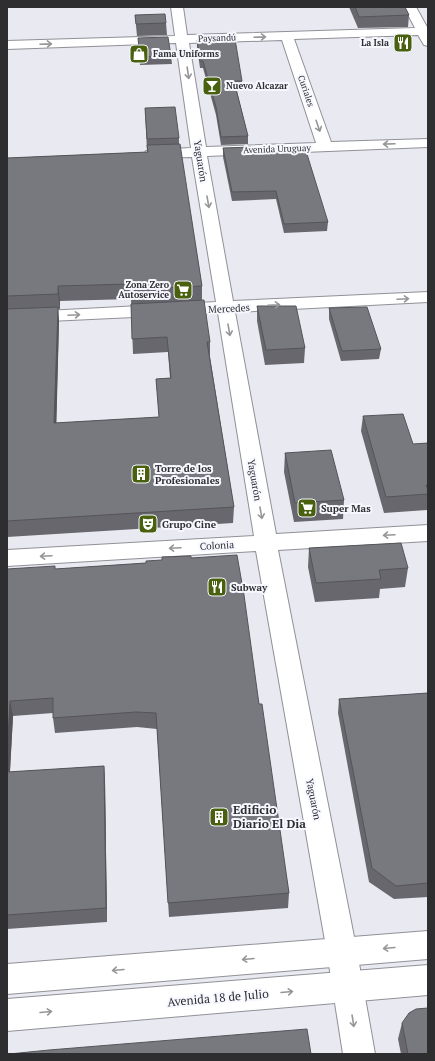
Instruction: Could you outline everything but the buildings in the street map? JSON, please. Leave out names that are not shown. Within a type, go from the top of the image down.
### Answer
[{"type":"street","name":"Yaguarón","points":[[177,7],[199,152],[266,542],[342,952],[359,1054]]},
{"type":"street","points":[[410,7],[426,35]]},
{"type":"street","name":"Paysandú","points":[[7,46],[287,36],[426,35]]},
{"type":"street","name":"Curiales","points":[[287,36],[325,146]]},
{"type":"street","name":"Avenida Uruguay","points":[[138,154],[428,142]]},
{"type":"street","name":"Mercedes","points":[[7,318],[428,297]]},
{"type":"street","name":"Colonia","points":[[7,558],[428,533]]},
{"type":"street","points":[[7,979],[428,945]]},
{"type":"street","name":"Avenida 18 de Julio","points":[[7,1015],[428,980]]},
{"type":"place","name":"La Isla","points":[[403,43]]},
{"type":"place","name":"Fama Uniforms","points":[[139,54]]},
{"type":"place","name":"Nuevo Alcazar","points":[[212,86]]},
{"type":"place","name":"Zona Zero Autoservice","points":[[183,290]]},
{"type":"place","name":"Torre de los Profesionales","points":[[141,474]]},
{"type":"place","name":"Super Mas","points":[[307,508]]},
{"type":"place","name":"Grupo Cine","points":[[148,524]]},
{"type":"place","name":"Subway","points":[[217,587]]},
{"type":"place","name":"Edificio Diario El Dia","points":[[219,817]]}]
